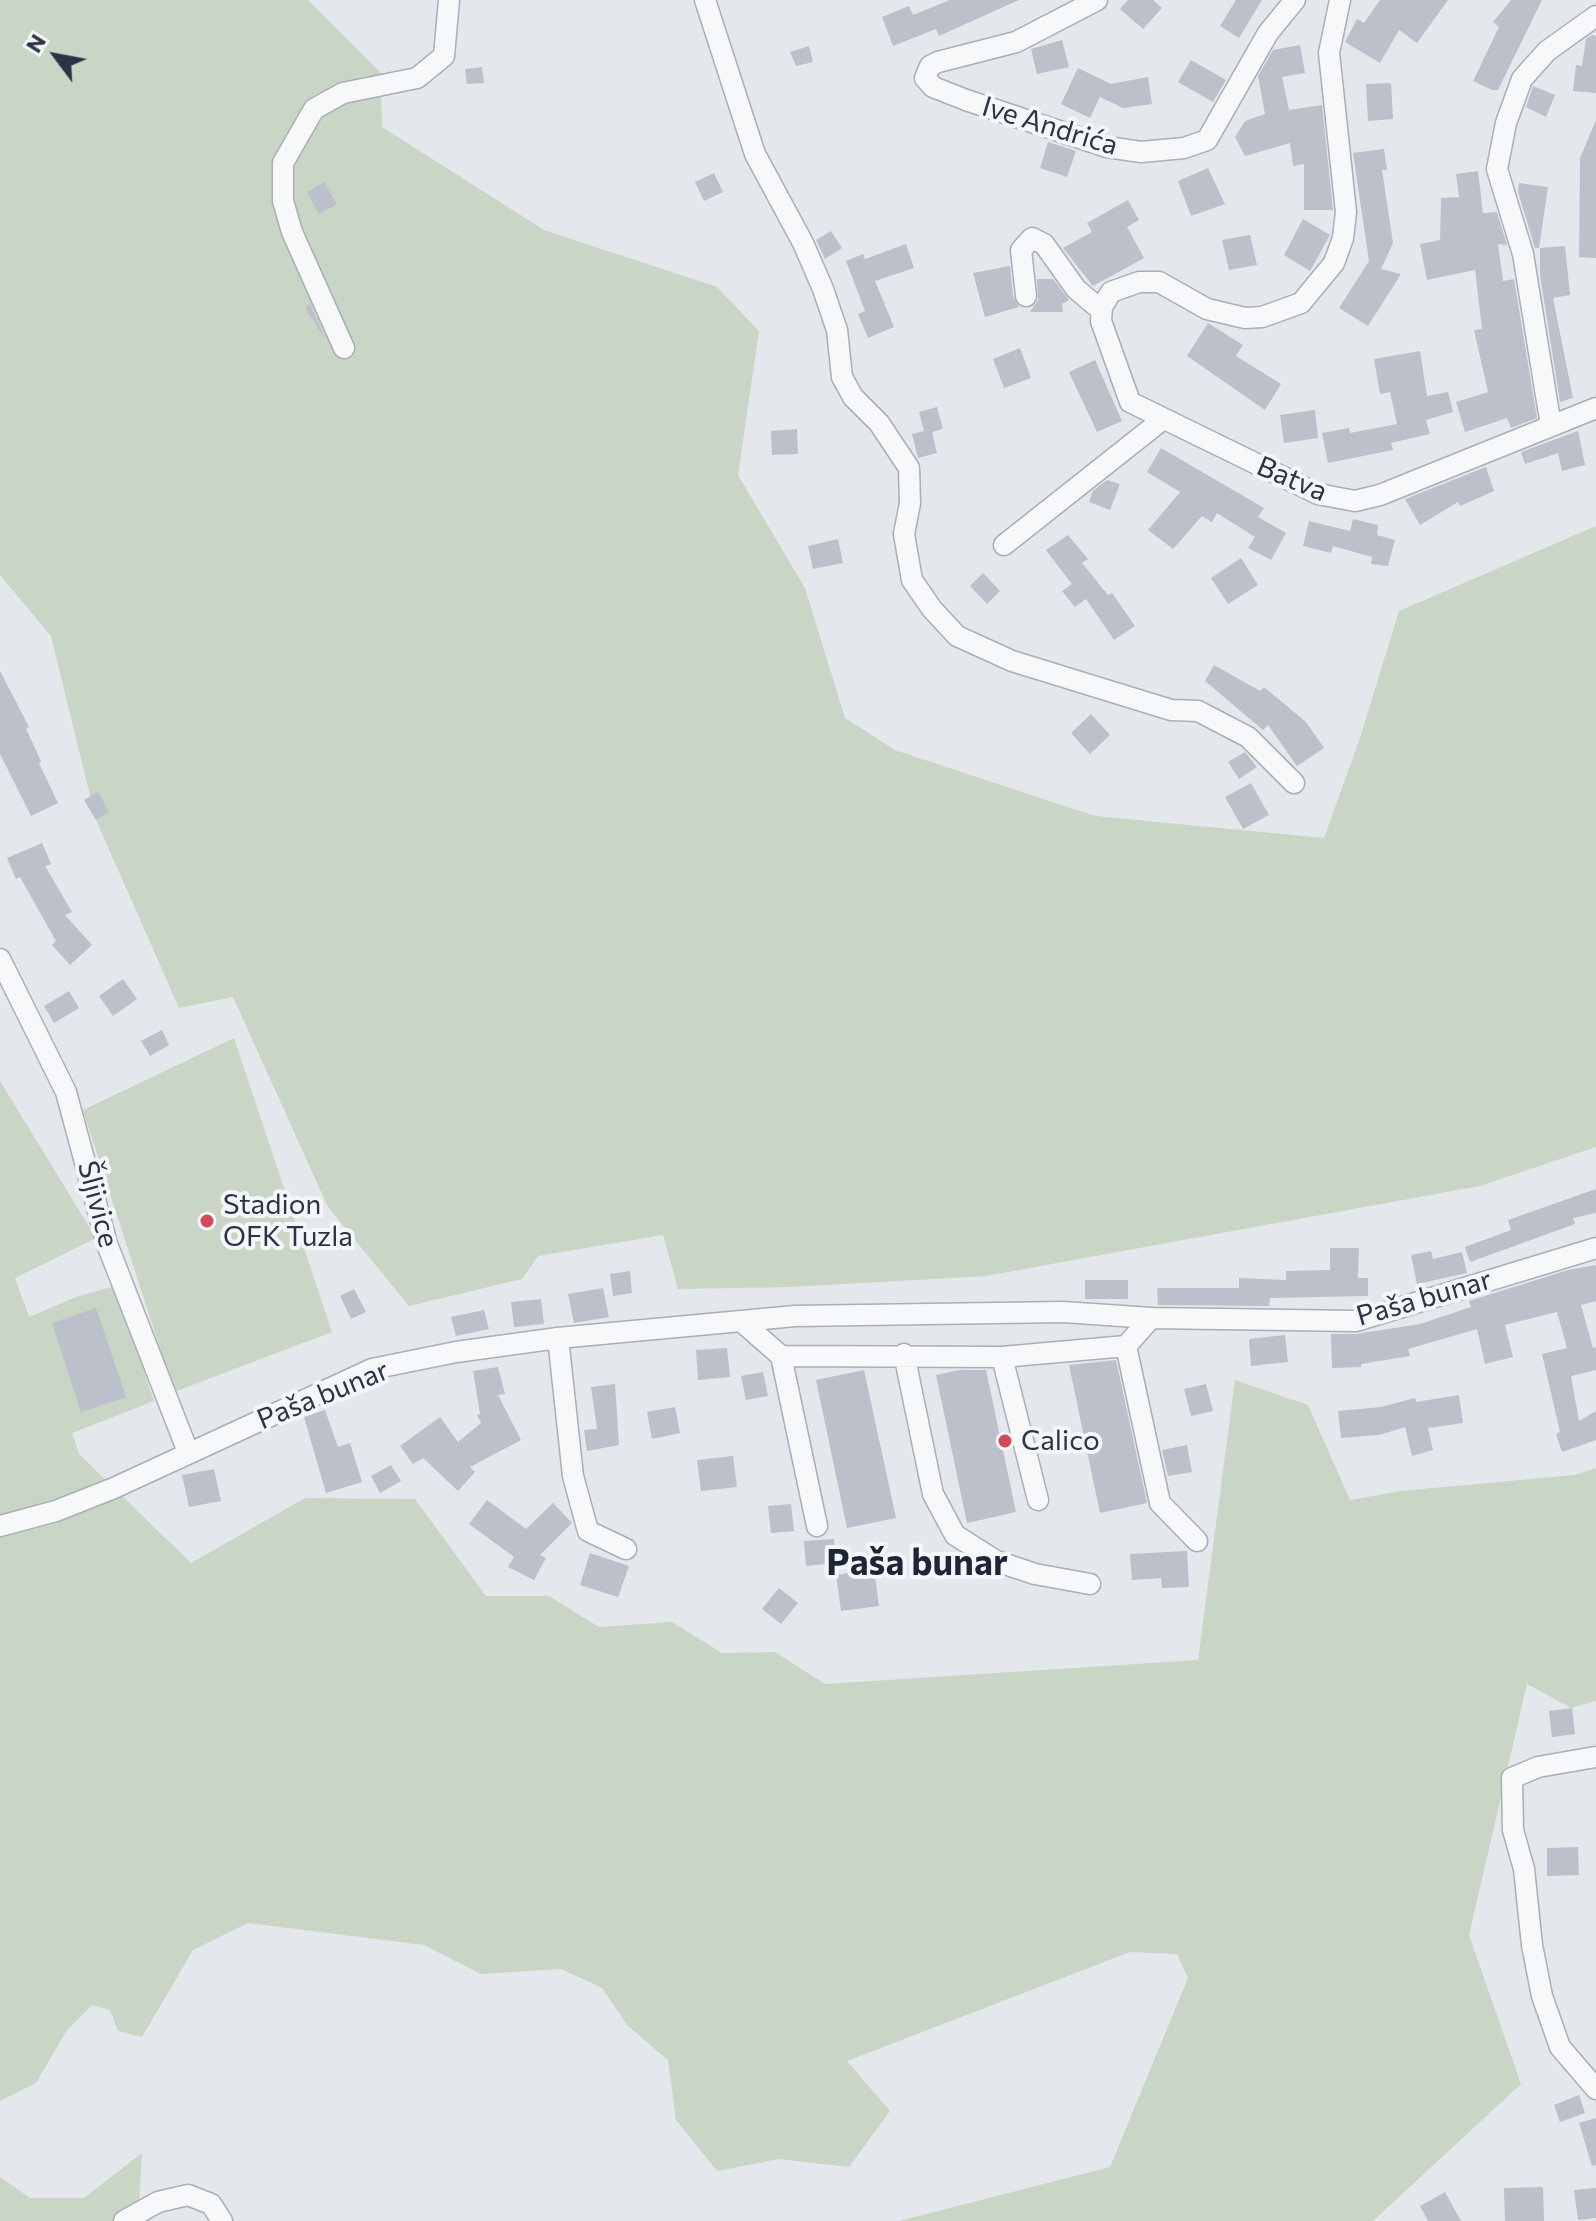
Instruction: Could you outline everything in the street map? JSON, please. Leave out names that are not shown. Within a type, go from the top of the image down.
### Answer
[{"type":"street","points":[[344,348],[292,232],[283,201],[283,163],[314,109],[343,93],[417,78],[444,56],[449,0]]},
{"type":"street","points":[[705,0],[755,154],[803,243],[823,289],[837,330],[842,377],[853,397],[893,442],[909,468],[910,503],[904,534],[912,580],[957,636],[1012,661],[1063,678],[1171,710],[1198,711],[1248,737],[1294,783]]},
{"type":"street","name":"Ive Andrića","points":[[1097,0],[1016,42],[938,62],[930,66],[925,78],[933,87],[966,100],[1107,147],[1141,152],[1184,148],[1207,140],[1268,33],[1295,0]]},
{"type":"street","points":[[1026,296],[1021,250],[1032,238],[1044,244],[1076,289],[1101,310],[1105,299],[1119,288],[1154,281],[1165,283],[1207,309],[1245,318],[1262,317],[1289,310],[1319,285],[1334,263],[1346,225],[1345,186],[1329,53],[1340,0]]},
{"type":"street","points":[[1551,426],[1523,254],[1497,169],[1506,123],[1522,79],[1547,51],[1596,16]]},
{"type":"street","name":"Batva","points":[[1101,310],[1113,361],[1126,397],[1135,407],[1318,494],[1355,501],[1380,495],[1596,408]]},
{"type":"street","points":[[1004,545],[1162,420]]},
{"type":"street","name":"Šljivice","points":[[0,959],[66,1092],[107,1244],[188,1452]]},
{"type":"street","name":"Paša bunar","points":[[0,1526],[56,1511],[114,1488],[372,1369],[456,1352],[558,1338],[741,1321],[1063,1312],[1151,1318],[1356,1321],[1596,1248]]},
{"type":"street","points":[[781,1356],[904,1354],[1002,1357],[1126,1346],[1151,1318]]},
{"type":"street","points":[[741,1321],[781,1356],[817,1526]]},
{"type":"street","points":[[558,1338],[573,1476],[588,1531],[626,1549]]},
{"type":"street","points":[[1126,1346],[1160,1503],[1197,1541]]},
{"type":"street","points":[[904,1354],[933,1494],[955,1535],[996,1561],[1035,1574],[1090,1584]]},
{"type":"street","points":[[1002,1357],[1038,1500]]},
{"type":"street","points":[[1595,1757],[1538,1767],[1512,1778],[1513,1830],[1524,1869],[1532,1945],[1542,1996],[1560,2047],[1596,2089]]},
{"type":"street","points":[[124,2221],[158,2202],[188,2195],[211,2204],[222,2221]]},
{"type":"green space","points":[[0,0],[308,0],[381,73],[382,127],[544,230],[717,287],[759,331],[738,475],[805,588],[845,718],[895,750],[1095,816],[1324,838],[1360,738],[1399,611],[1596,526],[1596,1147],[1480,1186],[986,1276],[790,1287],[678,1289],[663,1235],[538,1256],[522,1279],[409,1306],[328,1207],[233,997],[179,1008],[96,820],[51,636],[0,575]]},
{"type":"green space","name":"Stadion OFK Tuzla","points":[[234,1038],[332,1332],[174,1392],[83,1110]]},
{"type":"green space","points":[[0,1081],[96,1238],[15,1278],[29,1317],[76,1297],[115,1286],[154,1401],[72,1433],[79,1454],[191,1563],[305,1498],[415,1499],[486,1596],[549,1596],[599,1627],[672,1622],[722,1653],[775,1652],[825,1684],[1198,1660],[1235,1380],[1308,1405],[1350,1500],[1401,1491],[1575,1475],[1596,1468],[1596,1701],[1571,1708],[1527,1684],[1469,1935],[1521,2084],[1373,2221],[899,2221],[1110,2167],[1188,1978],[1177,1954],[1130,1952],[847,2061],[890,2111],[849,2167],[779,2159],[717,2171],[676,2120],[668,2060],[628,2026],[602,1988],[561,1969],[481,1974],[424,1945],[248,1923],[193,1950],[142,2037],[118,2031],[110,2010],[92,2005],[67,2030],[36,2083],[0,2101]]},
{"type":"green space","points":[[142,2153],[138,2221],[0,2221],[0,2177],[30,2198],[84,2198]]},
{"type":"building","points":[[950,0],[1019,0],[939,36],[936,29],[893,46],[882,17],[909,6],[913,15]]},
{"type":"building","points":[[1128,0],[1153,0],[1162,8],[1143,29],[1120,9]]},
{"type":"building","points":[[1236,0],[1262,0],[1239,38],[1220,26]]},
{"type":"building","points":[[1380,0],[1448,0],[1417,43],[1399,30],[1380,63],[1345,42],[1357,19],[1364,23]]},
{"type":"building","points":[[1511,0],[1542,0],[1498,90],[1492,90],[1473,81],[1499,27],[1493,22]]},
{"type":"building","points":[[1596,36],[1596,93],[1573,91],[1576,65],[1582,66],[1586,39]]},
{"type":"building","points":[[1062,40],[1069,67],[1037,74],[1031,49]]},
{"type":"building","points":[[1300,45],[1305,73],[1282,77],[1289,110],[1322,105],[1333,210],[1304,210],[1304,164],[1293,166],[1290,143],[1245,156],[1235,137],[1245,121],[1265,114],[1258,76],[1273,50]]},
{"type":"building","points":[[809,46],[813,62],[796,66],[790,52]]},
{"type":"building","points":[[1191,60],[1226,80],[1213,102],[1178,82]]},
{"type":"building","points":[[482,67],[484,83],[467,84],[465,69]]},
{"type":"building","points":[[1078,68],[1111,84],[1148,77],[1152,104],[1123,108],[1100,97],[1090,118],[1061,104]]},
{"type":"building","points":[[1391,83],[1393,119],[1368,121],[1366,84]]},
{"type":"building","points":[[1533,86],[1555,95],[1546,117],[1526,107]]},
{"type":"building","points":[[1596,120],[1596,258],[1579,257],[1580,158]]},
{"type":"building","points":[[1048,142],[1076,151],[1067,177],[1040,168]]},
{"type":"building","points":[[1384,149],[1387,170],[1382,170],[1393,243],[1381,269],[1401,274],[1368,326],[1339,308],[1369,261],[1353,153]]},
{"type":"building","points":[[1208,168],[1225,204],[1191,216],[1178,181]]},
{"type":"building","points":[[1478,171],[1483,213],[1497,212],[1507,245],[1498,244],[1503,281],[1514,279],[1537,418],[1511,428],[1507,418],[1465,432],[1456,402],[1488,392],[1474,330],[1482,329],[1475,270],[1427,280],[1420,244],[1440,240],[1441,198],[1459,197],[1456,174]]},
{"type":"building","points":[[714,173],[723,192],[704,201],[695,182]]},
{"type":"building","points":[[324,182],[337,204],[319,214],[307,192]]},
{"type":"building","points":[[1519,183],[1548,187],[1539,248],[1535,248],[1518,192]]},
{"type":"building","points":[[1128,200],[1139,220],[1127,227],[1144,258],[1093,286],[1063,248],[1092,232],[1087,223]]},
{"type":"building","points":[[1303,219],[1330,235],[1310,271],[1284,255]]},
{"type":"building","points":[[831,231],[842,248],[825,259],[816,240]]},
{"type":"building","points":[[1250,235],[1257,265],[1229,270],[1222,240]]},
{"type":"building","points":[[906,244],[914,268],[875,281],[894,327],[868,338],[858,314],[865,311],[846,261],[863,254],[865,259]]},
{"type":"building","points":[[1565,246],[1570,295],[1553,298],[1573,398],[1560,402],[1540,275],[1540,248]]},
{"type":"building","points":[[1010,266],[1013,297],[1019,307],[985,317],[973,273]]},
{"type":"building","points":[[1037,279],[1053,279],[1069,300],[1062,304],[1063,312],[1030,312],[1038,300]]},
{"type":"building","points":[[310,304],[326,340],[305,308]]},
{"type":"building","points":[[1208,323],[1243,345],[1236,356],[1281,384],[1265,410],[1187,356]]},
{"type":"building","points":[[1020,348],[1031,378],[1004,388],[993,359]]},
{"type":"building","points":[[1420,351],[1427,396],[1448,392],[1453,412],[1426,420],[1430,434],[1391,443],[1393,450],[1328,463],[1322,433],[1349,428],[1350,433],[1397,424],[1390,392],[1380,394],[1374,359]]},
{"type":"building","points":[[1095,360],[1122,421],[1097,432],[1069,372]]},
{"type":"building","points":[[937,407],[943,429],[932,432],[937,453],[918,458],[912,434],[924,431],[919,412]]},
{"type":"building","points":[[1315,410],[1318,438],[1284,443],[1280,415]]},
{"type":"building","points":[[797,429],[798,454],[772,455],[771,431]]},
{"type":"building","points":[[1578,431],[1585,465],[1562,471],[1558,453],[1525,464],[1521,452]]},
{"type":"building","points":[[1161,448],[1264,508],[1258,517],[1286,533],[1271,560],[1248,548],[1255,537],[1217,513],[1212,522],[1202,516],[1173,549],[1148,530],[1180,492],[1147,472]]},
{"type":"building","points":[[1486,467],[1494,491],[1460,506],[1458,502],[1420,525],[1405,499]]},
{"type":"building","points":[[1107,480],[1120,484],[1110,510],[1089,502],[1093,491]]},
{"type":"building","points":[[1353,519],[1378,525],[1377,535],[1395,540],[1388,566],[1371,564],[1372,557],[1333,546],[1331,553],[1303,546],[1309,521],[1350,531]]},
{"type":"building","points":[[1068,535],[1088,559],[1082,563],[1108,595],[1112,593],[1135,626],[1114,640],[1086,599],[1075,607],[1062,591],[1072,584],[1046,550]]},
{"type":"building","points":[[838,539],[843,563],[813,569],[808,546]]},
{"type":"building","points":[[1241,558],[1258,585],[1228,604],[1211,578]]},
{"type":"building","points":[[983,573],[1000,591],[987,604],[970,586]]},
{"type":"building","points":[[1214,665],[1260,691],[1264,687],[1306,722],[1324,748],[1297,766],[1268,725],[1263,730],[1205,681]]},
{"type":"building","points":[[0,671],[29,727],[26,729],[58,803],[31,816],[0,754]]},
{"type":"building","points":[[1091,714],[1110,735],[1090,754],[1071,733]]},
{"type":"building","points":[[1245,752],[1257,767],[1239,779],[1228,762]]},
{"type":"building","points":[[1251,783],[1269,815],[1243,829],[1225,797]]},
{"type":"building","points":[[98,792],[109,812],[96,820],[84,800]]},
{"type":"building","points":[[42,843],[51,864],[45,866],[72,912],[65,915],[92,945],[70,965],[52,945],[56,941],[20,877],[16,879],[7,858]]},
{"type":"building","points":[[123,979],[137,999],[113,1016],[99,996]]},
{"type":"building","points":[[69,991],[79,1008],[54,1023],[44,1006]]},
{"type":"building","points":[[162,1030],[169,1045],[150,1056],[141,1041]]},
{"type":"building","points":[[1596,1189],[1596,1213],[1573,1218],[1575,1224],[1470,1262],[1465,1247],[1511,1230],[1508,1220]]},
{"type":"building","points":[[1330,1248],[1359,1248],[1358,1278],[1368,1278],[1368,1296],[1270,1298],[1269,1306],[1158,1305],[1157,1288],[1239,1288],[1239,1278],[1286,1280],[1286,1271],[1330,1270]]},
{"type":"building","points":[[1431,1251],[1433,1259],[1462,1252],[1467,1273],[1417,1284],[1411,1255]]},
{"type":"building","points":[[1596,1265],[1596,1301],[1581,1305],[1593,1348],[1596,1347],[1596,1370],[1571,1376],[1579,1421],[1596,1411],[1596,1440],[1562,1452],[1556,1434],[1560,1432],[1542,1354],[1567,1348],[1557,1312],[1505,1325],[1513,1357],[1485,1364],[1477,1329],[1408,1349],[1410,1356],[1361,1364],[1361,1367],[1332,1368],[1331,1334],[1356,1334],[1420,1324],[1471,1307],[1469,1301],[1568,1270]]},
{"type":"building","points":[[630,1271],[632,1293],[613,1296],[610,1274]]},
{"type":"building","points":[[1085,1280],[1128,1280],[1128,1299],[1085,1299]]},
{"type":"building","points":[[603,1288],[609,1317],[574,1323],[568,1294]]},
{"type":"building","points":[[354,1289],[366,1312],[351,1319],[340,1296]]},
{"type":"building","points":[[541,1299],[544,1324],[514,1327],[511,1302]]},
{"type":"building","points":[[96,1308],[126,1397],[81,1412],[52,1323]]},
{"type":"building","points":[[484,1310],[489,1329],[456,1336],[451,1317]]},
{"type":"building","points":[[1285,1335],[1288,1362],[1251,1366],[1249,1339]]},
{"type":"building","points":[[727,1348],[730,1377],[698,1380],[696,1350]]},
{"type":"building","points":[[1116,1360],[1147,1503],[1100,1513],[1069,1365]]},
{"type":"building","points":[[498,1367],[505,1394],[498,1395],[521,1440],[470,1467],[475,1472],[458,1491],[423,1458],[413,1464],[400,1446],[440,1417],[458,1442],[481,1423],[477,1415],[480,1414],[473,1371]]},
{"type":"building","points":[[864,1370],[896,1518],[847,1528],[816,1380]]},
{"type":"building","points":[[959,1370],[986,1370],[1016,1512],[967,1523],[936,1375]]},
{"type":"building","points":[[763,1372],[768,1396],[746,1400],[741,1376]]},
{"type":"building","points":[[615,1384],[619,1445],[587,1451],[584,1430],[597,1429],[591,1387]]},
{"type":"building","points":[[1206,1384],[1213,1411],[1191,1416],[1184,1389]]},
{"type":"building","points":[[1459,1395],[1463,1423],[1428,1428],[1433,1450],[1412,1456],[1405,1427],[1379,1435],[1341,1438],[1338,1411],[1381,1407],[1415,1398],[1416,1402]]},
{"type":"building","points":[[675,1407],[680,1433],[652,1439],[647,1412]]},
{"type":"building","points":[[325,1410],[338,1447],[350,1443],[362,1482],[326,1493],[304,1417]]},
{"type":"building","points":[[1187,1445],[1192,1472],[1168,1476],[1162,1450]]},
{"type":"building","points":[[733,1456],[737,1487],[701,1491],[697,1460]]},
{"type":"building","points":[[391,1465],[401,1481],[380,1493],[371,1476]]},
{"type":"building","points":[[214,1469],[221,1501],[189,1507],[182,1475]]},
{"type":"building","points":[[487,1500],[526,1529],[553,1503],[572,1523],[540,1555],[546,1558],[534,1580],[508,1567],[514,1557],[469,1524]]},
{"type":"building","points":[[791,1504],[794,1531],[771,1533],[768,1506]]},
{"type":"building","points":[[834,1539],[836,1563],[806,1566],[804,1541]]},
{"type":"building","points":[[1187,1551],[1189,1587],[1162,1588],[1161,1578],[1132,1580],[1130,1554]]},
{"type":"building","points":[[590,1553],[629,1566],[618,1597],[580,1585]]},
{"type":"building","points":[[874,1569],[879,1606],[841,1611],[836,1575]]},
{"type":"building","points":[[779,1588],[798,1603],[781,1624],[762,1609]]},
{"type":"building","points":[[1572,1708],[1575,1734],[1552,1737],[1549,1711]]},
{"type":"building","points":[[1578,1847],[1579,1875],[1547,1876],[1547,1848]]},
{"type":"building","points":[[1579,2095],[1585,2113],[1560,2122],[1554,2105]]},
{"type":"building","points":[[1596,2118],[1596,2165],[1592,2166],[1579,2123]]},
{"type":"building","points":[[1543,2187],[1544,2221],[1505,2221],[1504,2188]]},
{"type":"building","points":[[1596,2188],[1596,2218],[1578,2220],[1574,2190]]},
{"type":"building","points":[[1445,2192],[1461,2221],[1428,2221],[1420,2206]]},
{"type":"place","name":"Stadion OFK Tuzla","points":[[207,1221]]},
{"type":"place","name":"Calico","points":[[1005,1441]]},
{"type":"district","name":"Paša bunar","points":[[917,1563]]}]
